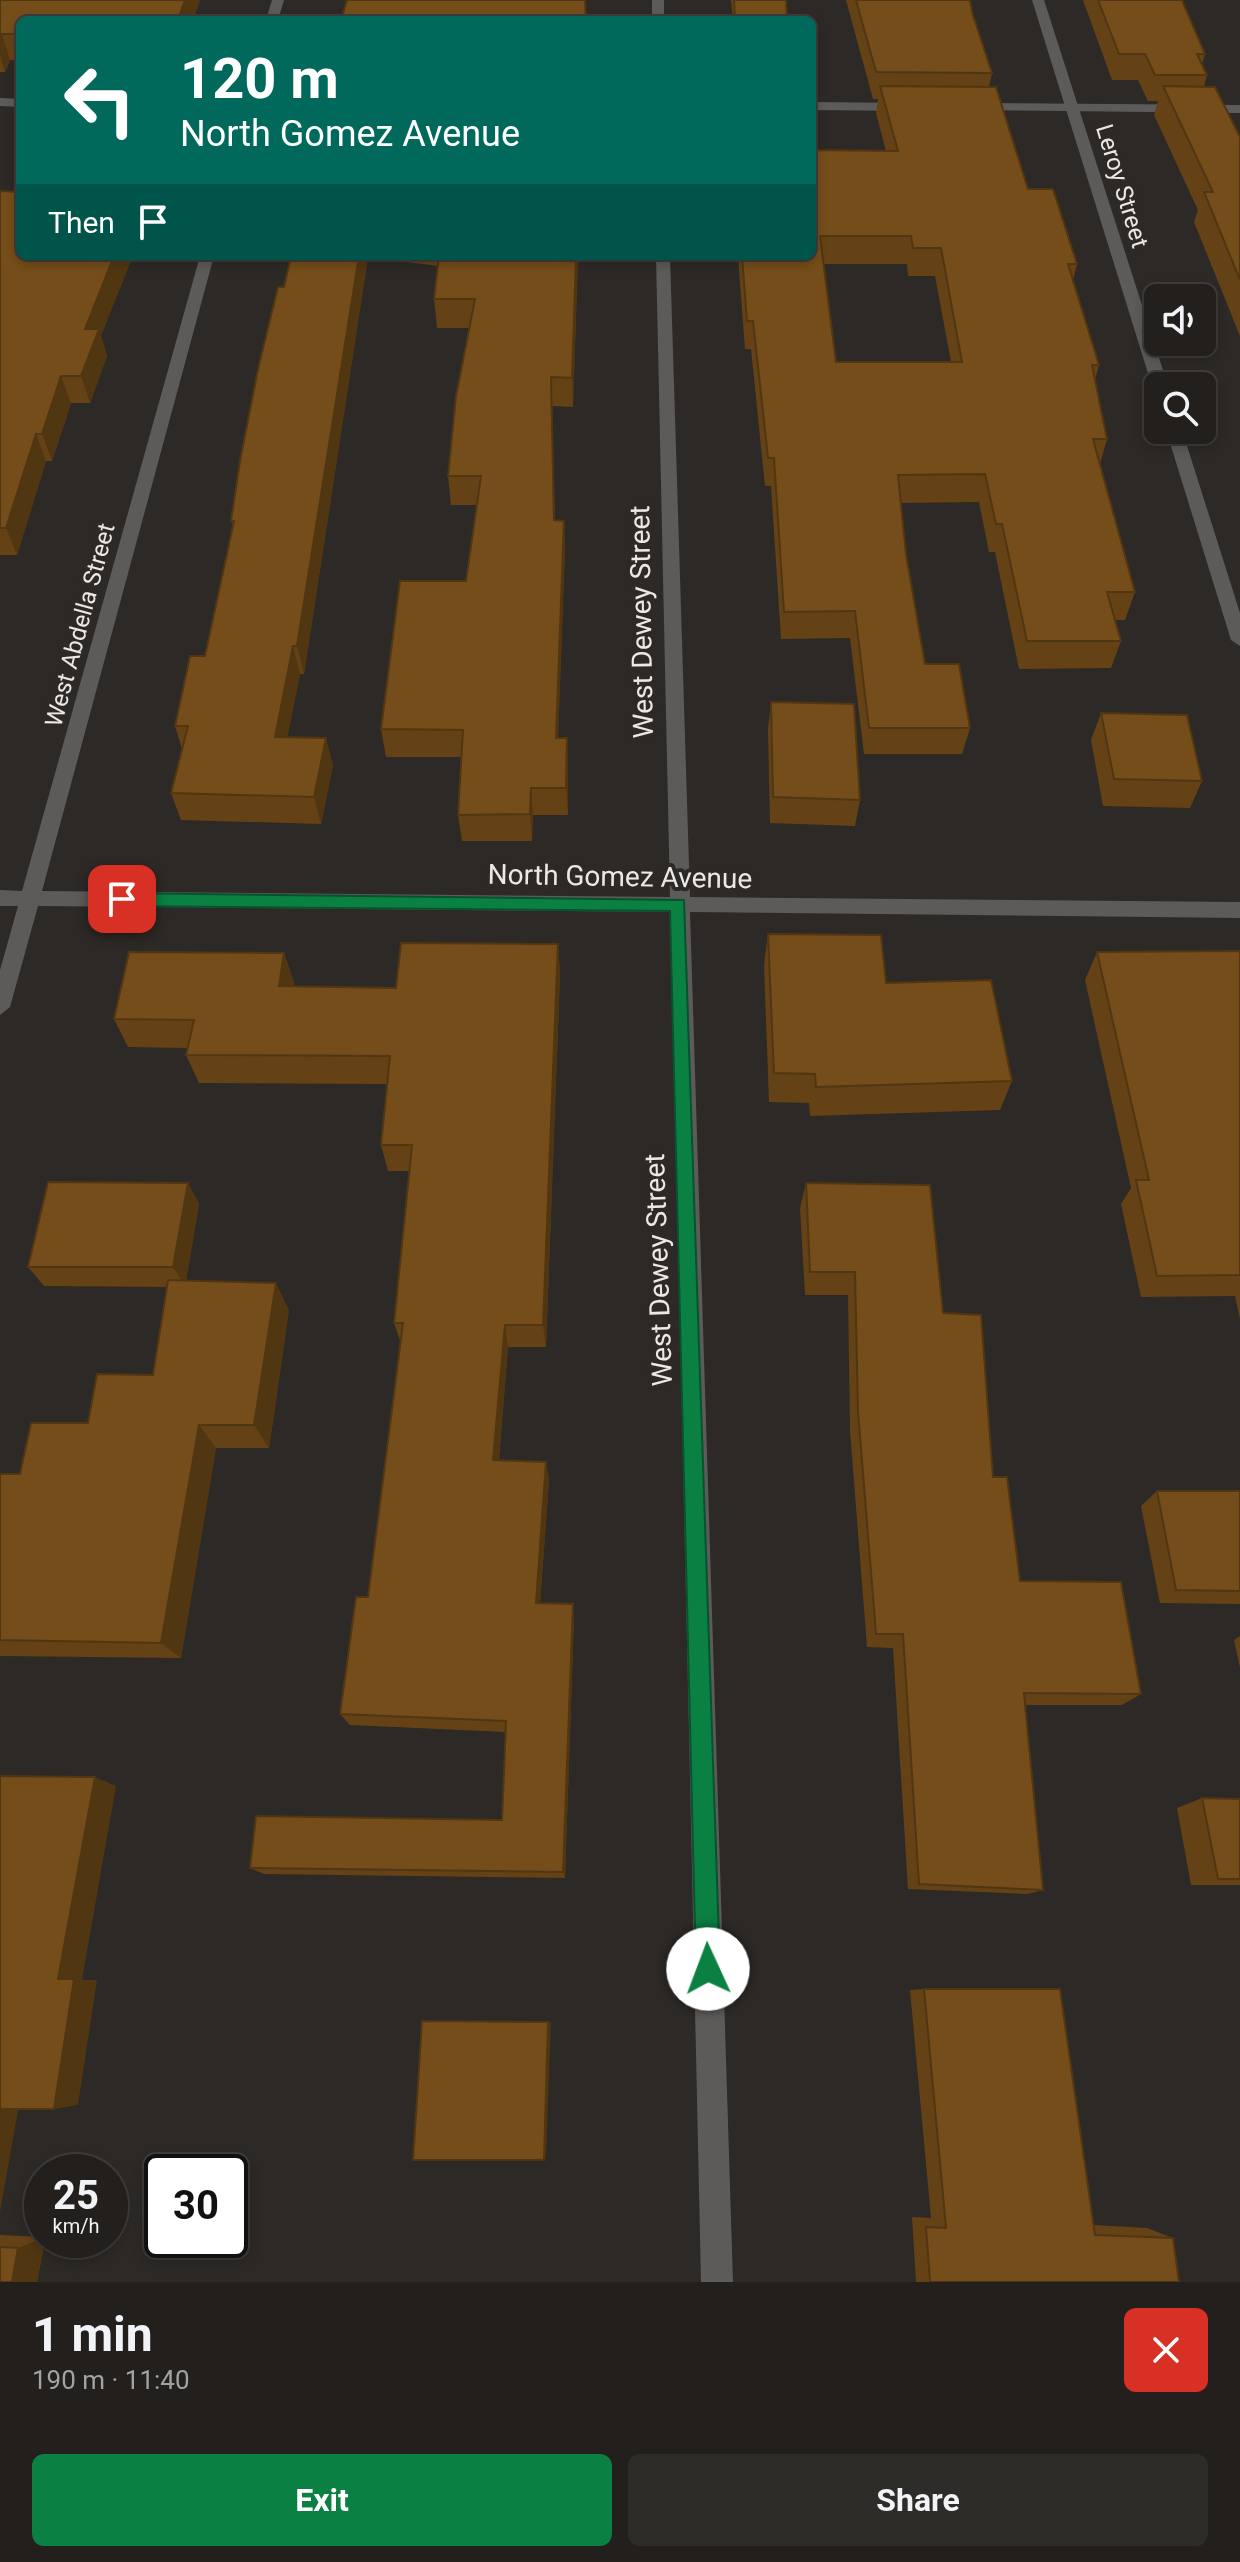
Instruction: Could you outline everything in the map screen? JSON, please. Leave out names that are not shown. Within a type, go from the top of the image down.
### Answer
[{"type":"street","name":"Leroy Street","points":[[1038,0],[1156,372]]},
{"type":"street","points":[[816,106],[919,107]]},
{"type":"street","points":[[965,107],[1240,109]]},
{"type":"street","name":"West Abdella Street","points":[[0,1007],[206,260]]},
{"type":"street","name":"West Dewey Street","points":[[663,260],[717,2282]]},
{"type":"street","points":[[1178,444],[1240,640]]},
{"type":"street","name":"North Gomez Avenue","points":[[0,898],[1240,910]]},
{"type":"building","points":[[0,0],[185,0],[179,16],[16,16],[16,34],[2,34],[0,39]]},
{"type":"building","points":[[347,0],[585,0],[586,16],[342,16]]},
{"type":"building","points":[[734,0],[786,0],[787,16],[735,16]]},
{"type":"building","points":[[856,0],[970,0],[992,73],[876,72]]},
{"type":"building","points":[[1098,0],[1182,0],[1205,54],[1197,54],[1207,75],[1155,75],[1145,54],[1119,54]]},
{"type":"building","points":[[880,86],[996,87],[1028,189],[1053,189],[1077,264],[1068,264],[1099,365],[1092,365],[1107,439],[1093,439],[1135,592],[1107,592],[1121,641],[1027,641],[1002,524],[996,524],[985,474],[898,475],[906,554],[925,664],[959,664],[970,728],[869,728],[855,611],[784,612],[774,458],[768,458],[753,321],[747,321],[742,260],[816,260],[816,150],[898,151]],"holes":[[[820,236],[911,236],[913,248],[941,248],[962,362],[836,362]]]},
{"type":"building","points":[[1163,86],[1215,87],[1240,137],[1240,280],[1204,192],[1213,192]]},
{"type":"building","points":[[0,191],[16,192],[16,260],[112,260],[85,329],[99,329],[81,376],[61,376],[42,434],[36,434],[6,528],[0,528]]},
{"type":"building","points":[[290,260],[358,260],[297,646],[293,646],[275,737],[326,738],[314,797],[171,793],[188,726],[175,726],[190,656],[205,656],[234,521],[231,521],[240,461],[258,369],[278,287],[284,287]]},
{"type":"building","points":[[439,260],[576,260],[572,378],[551,377],[554,520],[564,521],[556,738],[567,738],[566,788],[531,788],[530,814],[458,815],[463,730],[381,729],[400,581],[466,581],[481,476],[448,476],[456,396],[475,299],[434,299]]},
{"type":"building","points":[[771,702],[854,704],[860,800],[773,797]]},
{"type":"building","points":[[1101,713],[1187,715],[1202,781],[1114,779]]},
{"type":"building","points":[[768,934],[881,935],[886,983],[991,980],[1012,1081],[816,1087],[815,1074],[774,1073]]},
{"type":"building","points":[[401,943],[558,944],[543,1325],[505,1325],[493,1460],[546,1462],[536,1603],[573,1604],[563,1872],[250,1868],[256,1816],[502,1820],[506,1721],[340,1714],[356,1597],[368,1597],[403,1323],[394,1323],[412,1145],[381,1145],[390,1056],[186,1055],[194,1020],[114,1019],[129,952],[284,953],[279,986],[396,988]]},
{"type":"building","points":[[1240,951],[1240,1275],[1157,1276],[1136,1180],[1149,1180],[1097,952]]},
{"type":"building","points":[[48,1182],[188,1183],[173,1267],[28,1267]]},
{"type":"building","points":[[806,1183],[930,1185],[943,1313],[981,1315],[993,1477],[1007,1477],[1020,1581],[1121,1582],[1141,1694],[1024,1693],[1043,1890],[919,1884],[903,1634],[876,1634],[858,1411],[855,1272],[810,1272]]},
{"type":"building","points":[[168,1280],[276,1283],[254,1425],[199,1425],[161,1643],[0,1640],[0,1474],[20,1474],[31,1423],[88,1423],[97,1374],[153,1375]]},
{"type":"building","points":[[1157,1491],[1240,1491],[1240,1591],[1176,1590]]},
{"type":"building","points":[[0,1776],[95,1777],[58,1979],[74,1979],[54,2109],[0,2109]]},
{"type":"building","points":[[1202,1798],[1240,1799],[1240,1879],[1218,1879]]},
{"type":"building","points":[[924,1989],[1060,1989],[1095,2235],[1173,2238],[1179,2282],[930,2282],[926,2227],[946,2228]]},
{"type":"building","points":[[422,2021],[548,2022],[544,2160],[413,2160]]},
{"type":"building","points":[[0,2247],[18,2248],[12,2282],[0,2282]]},
{"type":"route","points":[[122,899],[678,905],[708,1969]]}]
